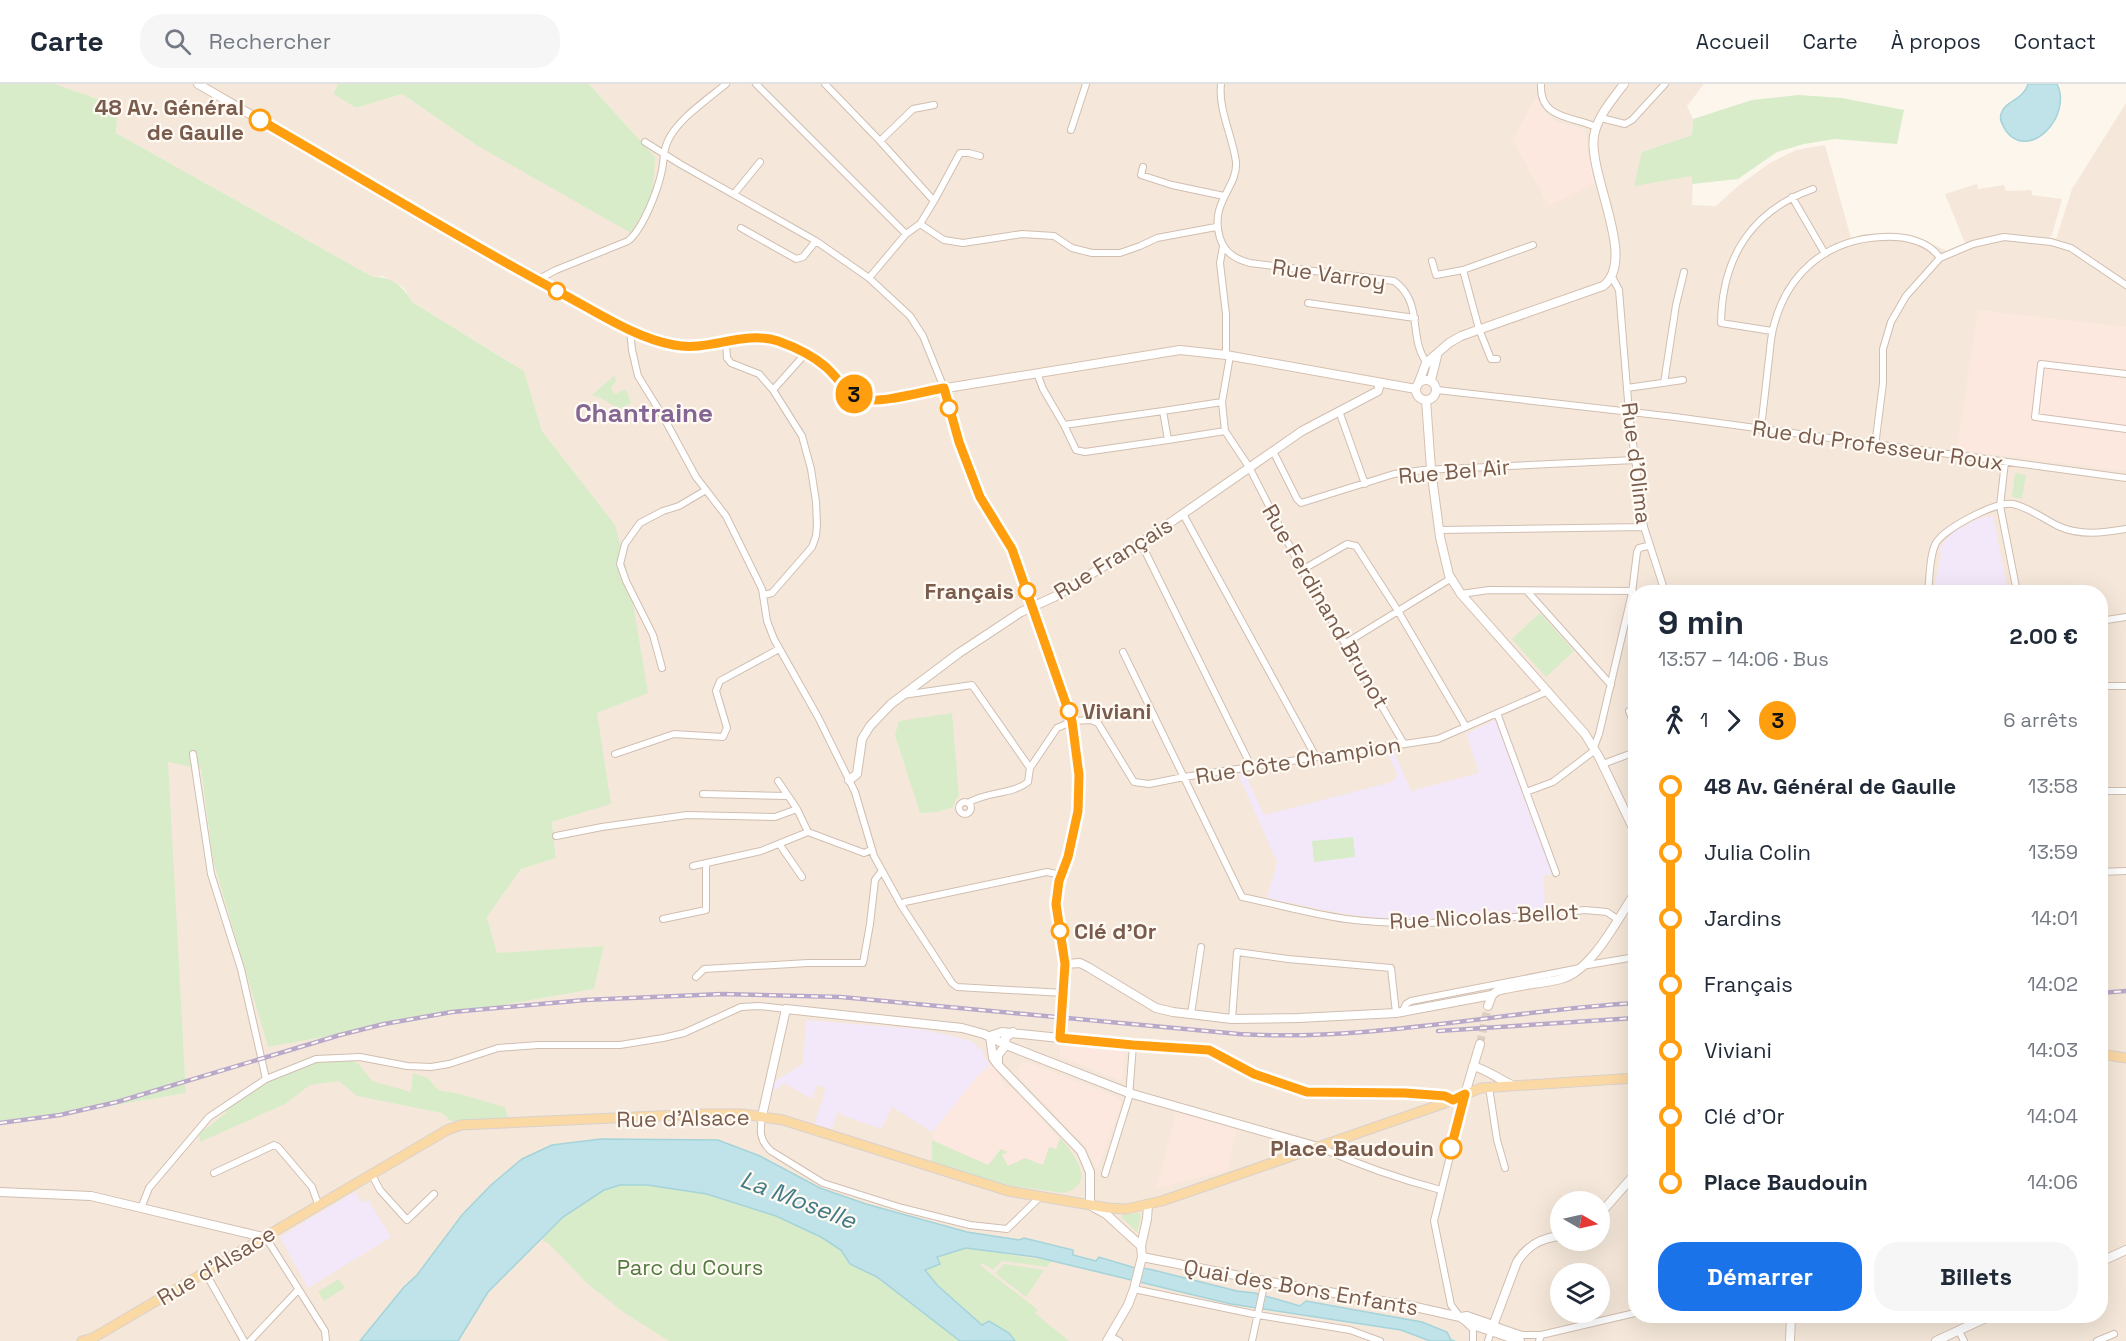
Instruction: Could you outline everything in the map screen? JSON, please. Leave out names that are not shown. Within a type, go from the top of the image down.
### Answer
[{"type":"main road","points":[[198,84],[537,280],[630,330],[675,346],[748,338],[777,341],[806,353],[827,368],[854,394],[864,399],[879,399],[1180,350],[1228,356],[1380,383],[1418,385],[1425,379],[1431,380],[1437,390],[1433,398],[1426,400],[1419,397],[1418,385],[1437,355],[1449,343],[1479,329],[1603,286],[1612,277],[1616,263],[1616,249],[1593,152],[1596,127],[1600,118],[1624,84]]},
{"type":"main road","points":[[1430,366],[1431,380]]},
{"type":"main road","points":[[1426,400],[1431,470],[1439,530],[1450,579],[1585,734],[1595,749],[1628,818]]},
{"type":"main road","points":[[1488,1006],[1492,995],[1504,989],[1563,978],[1581,967],[1598,950],[1628,903]]},
{"type":"main road","points":[[1465,1094],[1480,1045],[1486,1070]]},
{"type":"main road","points":[[2108,1055],[2126,1058]]},
{"type":"main road","points":[[1473,1066],[1486,1070],[1497,1079],[1512,1085]]},
{"type":"main road","name":"Rue d'Alsace","points":[[82,1341],[92,1339],[371,1173],[460,1125],[702,1114],[762,1116],[783,1120],[1008,1191],[1126,1209],[1148,1205],[1490,1087],[1628,1078]]},
{"type":"main road","points":[[1090,1205],[1106,1214],[1141,1246]]},
{"type":"main road","points":[[1109,1339],[1134,1289],[1142,1257],[1141,1246],[1148,1205]]},
{"type":"main road","points":[[2108,1259],[2126,1250]]},
{"type":"main road","points":[[1790,1341],[1791,1323]]},
{"type":"main road","points":[[1936,1341],[1976,1323]]},
{"type":"street","points":[[537,280],[628,241],[634,235],[653,197],[662,170],[667,142],[675,129],[726,84]]},
{"type":"street","points":[[756,84],[906,234]]},
{"type":"street","points":[[825,84],[934,201]]},
{"type":"street","points":[[1071,130],[1086,84]]},
{"type":"street","points":[[1037,373],[1042,389],[1076,450],[1085,452],[1224,431],[1222,402],[1228,356],[1220,263],[1223,246],[1216,227],[1218,212],[1234,176],[1236,164],[1224,113],[1221,84]]},
{"type":"street","points":[[1541,84],[1546,106],[1555,114],[1596,127]]},
{"type":"street","points":[[1600,118],[1625,124],[1632,120],[1665,84]]},
{"type":"street","points":[[880,141],[913,109],[934,105]]},
{"type":"street","points":[[645,142],[816,241],[869,278],[910,316],[923,336],[944,388],[959,442],[980,497],[1012,549],[1072,721],[1079,775],[1078,811],[1068,857],[1061,875],[1056,904],[1065,964],[1060,1038]]},
{"type":"street","points":[[869,278],[906,234],[920,224],[960,153],[980,156]]},
{"type":"street","points":[[734,194],[760,162]]},
{"type":"street","points":[[1143,166],[1141,175],[1224,196]]},
{"type":"street","points":[[1772,332],[1721,323],[1727,274],[1737,249],[1752,229],[1772,209],[1792,197],[1813,189]]},
{"type":"street","points":[[1792,197],[1824,252]]},
{"type":"street","points":[[920,224],[944,240],[963,243],[1022,234],[1054,236],[1072,248],[1092,253],[1120,253],[1157,238],[1216,227]]},
{"type":"street","points":[[741,228],[796,259],[803,257],[816,241]]},
{"type":"street","points":[[1761,430],[1772,332],[1790,286],[1824,252],[1871,237],[1893,236],[1915,240],[1935,249],[1940,258]]},
{"type":"street","points":[[1875,446],[1883,383],[1883,350],[1891,322],[1906,296],[1940,258],[1973,244],[2004,237],[2051,242],[2071,248],[2126,285]]},
{"type":"street","points":[[1432,261],[1436,274],[1463,270],[1533,245]]},
{"type":"street","name":"Rue Varroy","points":[[1223,246],[1232,257],[1250,263],[1394,281],[1406,292],[1412,304],[1421,355],[1430,366]]},
{"type":"street","points":[[1463,270],[1479,329],[1491,359],[1497,359]]},
{"type":"street","points":[[1664,383],[1676,304],[1684,272]]},
{"type":"street","name":"Rue d'Olima","points":[[1612,277],[1619,290],[1629,413],[1648,546],[1639,548],[1637,552],[1634,585]]},
{"type":"street","points":[[1308,303],[1415,318]]},
{"type":"street","points":[[630,330],[638,376],[696,477],[726,516],[764,595],[767,621],[778,649],[812,706],[855,792],[871,850],[881,872],[952,983],[957,987],[1064,993]]},
{"type":"street","points":[[726,342],[727,357],[731,363],[759,374],[773,390],[802,436],[811,469],[816,502],[816,536],[813,548],[772,592],[764,595]]},
{"type":"street","points":[[773,390],[806,353]]},
{"type":"street","points":[[2126,374],[2041,364],[2035,417],[2126,429]]},
{"type":"street","points":[[1627,388],[1683,380]]},
{"type":"street","name":"Rue Français","points":[[849,780],[857,774],[862,739],[870,726],[886,708],[903,695],[1021,612],[1054,597],[1141,543],[1302,431],[1378,391],[1380,383]]},
{"type":"street","name":"Rue du Professeur Roux","points":[[1437,390],[2126,478]]},
{"type":"street","points":[[1064,425],[1222,402]]},
{"type":"street","points":[[1163,411],[1168,440]]},
{"type":"street","points":[[1339,411],[1365,484]]},
{"type":"street","name":"Rue Ferdinand Brunot","points":[[1224,431],[1249,467],[1302,570],[1404,744]]},
{"type":"street","name":"Rue Bel Air","points":[[1273,452],[1301,503],[1394,474],[1431,470],[1635,460]]},
{"type":"street","points":[[2005,462],[2000,506],[2016,585]]},
{"type":"street","points":[[663,668],[653,635],[620,564],[625,544],[640,523],[663,511],[679,506],[705,490]]},
{"type":"street","points":[[1929,585],[1935,545],[1941,536],[1973,516],[2000,506],[2010,504],[2030,509],[2058,526],[2088,533],[2126,529]]},
{"type":"street","points":[[1183,514],[1316,757]]},
{"type":"street","points":[[1439,530],[1644,527]]},
{"type":"street","points":[[1141,543],[1251,766]]},
{"type":"street","points":[[1302,570],[1347,544],[1356,546],[1398,611],[1466,727]]},
{"type":"street","points":[[1648,546],[1662,585]]},
{"type":"street","points":[[1346,643],[1450,579]]},
{"type":"street","points":[[1461,594],[1489,590],[1628,591]]},
{"type":"street","points":[[1527,591],[1611,685]]},
{"type":"street","name":"Rue d'Olima","points":[[1595,749],[1628,612]]},
{"type":"street","points":[[2108,620],[2126,617]]},
{"type":"street","points":[[615,754],[674,734],[723,738],[728,728],[716,690],[720,681],[778,649]]},
{"type":"street","points":[[1123,652],[1184,777]]},
{"type":"street","points":[[903,695],[972,685],[1030,768]]},
{"type":"street","points":[[2108,686],[2126,686]]},
{"type":"street","name":"Rue Côte Champion","points":[[1072,721],[1091,720],[1098,723],[1134,782],[1149,784],[1251,766],[1438,739],[1548,691]]},
{"type":"street","points":[[1497,713],[1556,873]]},
{"type":"street","points":[[968,803],[986,795],[1022,787],[1028,782],[1030,768],[1057,728],[1072,721]]},
{"type":"street","points":[[1526,792],[1553,782],[1595,749]]},
{"type":"street","points":[[192,754],[211,874],[241,969],[266,1079]]},
{"type":"street","points":[[1602,764],[1628,755]]},
{"type":"street","name":"Rue Nicolas Bellot","points":[[1184,777],[1242,897],[1344,919],[1382,922],[1430,922],[1585,910],[1607,912],[1617,919]]},
{"type":"street","points":[[778,781],[797,809],[808,832],[864,853],[871,850]]},
{"type":"street","points":[[2108,790],[2126,791]]},
{"type":"street","points":[[703,794],[788,796]]},
{"type":"street","points":[[555,836],[687,815],[775,817],[797,809]]},
{"type":"street","points":[[693,866],[761,851],[808,832]]},
{"type":"street","points":[[780,845],[802,877]]},
{"type":"street","points":[[663,919],[705,910],[706,863]]},
{"type":"street","points":[[2108,872],[2126,871]]},
{"type":"street","points":[[696,977],[704,969],[808,963],[863,963],[874,886],[876,876],[881,872]]},
{"type":"street","points":[[901,905],[905,902],[1047,872],[1061,875]]},
{"type":"street","points":[[874,886],[886,880]]},
{"type":"street","points":[[1191,1014],[1201,948]]},
{"type":"street","points":[[1232,1019],[1237,952],[1390,968],[1399,1013]]},
{"type":"street","points":[[1399,1013],[1411,1001],[1628,958]]},
{"type":"street","points":[[1065,964],[1088,967],[1156,1008],[1232,1019],[1399,1013],[1492,995]]},
{"type":"street","points":[[141,1208],[149,1188],[209,1117],[266,1079],[316,1059],[360,1057],[407,1066],[431,1067],[449,1064],[498,1048],[620,1045],[684,1033],[741,1007],[759,1006],[942,1024],[962,1028],[990,1036],[1006,1045],[1129,1093],[1318,1147],[1392,1177],[1441,1190]]},
{"type":"street","points":[[786,1009],[762,1116],[760,1135],[764,1144],[771,1150],[823,1183],[902,1208],[970,1225],[1006,1229],[1040,1197]]},
{"type":"street","points":[[990,1036],[1012,1032],[1133,1045],[1209,1050],[1254,1074],[1307,1092],[1405,1093],[1445,1096],[1453,1100]]},
{"type":"street","points":[[998,1065],[998,1055],[1006,1045],[1005,1036],[1012,1032]]},
{"type":"street","points":[[990,1036],[993,1058],[998,1065],[1081,1151],[1090,1172],[1090,1205]]},
{"type":"street","points":[[1105,1174],[1129,1093],[1133,1045]]},
{"type":"street","points":[[1490,1087],[1497,1140],[1505,1168]]},
{"type":"street","points":[[1465,1094],[1434,1221],[1451,1305],[1473,1329],[1474,1338]]},
{"type":"street","points":[[214,1173],[274,1145],[312,1187],[318,1204]]},
{"type":"street","points":[[371,1173],[380,1190],[407,1220],[434,1194]]},
{"type":"street","points":[[1610,1202],[1628,1182]]},
{"type":"street","points":[[0,1192],[90,1196],[263,1237],[270,1244],[325,1331],[326,1341]]},
{"type":"street","points":[[1488,1341],[1517,1262],[1523,1253],[1539,1241],[1550,1238]]},
{"type":"street","name":"Quai des Bons Enfants","points":[[1142,1257],[1265,1281],[1394,1302],[1460,1317],[1473,1325],[1492,1328],[1520,1341]]},
{"type":"street","points":[[206,1272],[244,1341]]},
{"type":"street","points":[[1251,1341],[1265,1281]]},
{"type":"street","points":[[1134,1289],[1350,1330],[1380,1341]]},
{"type":"street","points":[[250,1341],[298,1290]]},
{"type":"street","points":[[1492,1328],[1540,1338],[1628,1314]]},
{"type":"street","points":[[1959,1331],[1964,1341]]},
{"type":"street","points":[[2097,1341],[2114,1334]]},
{"type":"street","points":[[1109,1339],[1119,1341]]},
{"type":"shaded area","points":[[55,84],[338,84],[333,94],[356,108],[402,94],[476,145],[655,157],[589,84],[1704,84],[1687,106],[1693,119],[1692,135],[1642,152],[1693,176],[1692,205],[1716,206],[1738,186],[1770,163],[1796,150],[1825,145],[1851,238],[1864,234],[1901,234],[1919,238],[1947,251],[1965,243],[1945,194],[1977,184],[1978,189],[2004,185],[2006,191],[2031,190],[2032,195],[2062,199],[2052,235],[2049,237],[2056,239],[2072,189],[2126,103],[2126,1341],[0,1341],[0,1125],[186,1093],[167,761],[201,769],[213,861],[268,1047],[594,989],[604,946],[497,954],[487,917],[521,869],[556,858],[552,822],[610,804],[596,713],[615,526],[542,431],[524,371],[412,302],[404,288],[383,276],[373,277],[116,133],[118,106]],"holes":[[[1536,98],[1545,113],[1556,122],[1582,129],[1586,134],[1587,152],[1594,183],[1549,205],[1514,140]]]},
{"type":"shaded area","points":[[1536,97],[1545,113],[1556,122],[1582,129],[1586,134],[1587,152],[1594,184],[1549,206],[1513,140]]},
{"type":"shaded area","points":[[1978,310],[2126,327],[2126,471],[1957,450]]},
{"type":"shaded area","points":[[1993,516],[2007,585],[1935,585],[1941,556],[1940,549],[1945,540],[1955,531],[1980,518]]},
{"type":"shaded area","points":[[1494,720],[1497,721],[1552,874],[1544,876],[1545,911],[1467,918],[1387,919],[1339,913],[1267,898],[1277,862],[1238,774],[1245,773],[1264,815],[1392,782],[1397,776],[1387,752],[1396,751],[1395,754],[1411,791],[1479,773],[1466,734]]},
{"type":"shaded area","points":[[806,1020],[927,1030],[971,1041],[984,1052],[983,1055],[988,1063],[991,1063],[932,1132],[892,1107],[881,1129],[838,1112],[832,1129],[814,1125],[826,1088],[817,1085],[812,1099],[784,1083],[773,1092],[775,1081],[803,1064]]},
{"type":"shaded area","points":[[1061,1043],[1122,1050],[1125,1055],[1122,1079],[1119,1080],[1060,1056]]},
{"type":"shaded area","points":[[991,1063],[998,1071],[1005,1089],[1011,1088],[1074,1154],[1082,1170],[1079,1183],[1070,1192],[1006,1185],[932,1162],[932,1132]]},
{"type":"shaded area","points":[[1023,1063],[1029,1063],[1119,1098],[1121,1104],[1098,1169],[1083,1143],[1020,1078],[1017,1072]]},
{"type":"shaded area","points":[[1176,1112],[1236,1129],[1228,1170],[1157,1188]]},
{"type":"shaded area","points":[[355,1192],[362,1203],[368,1200],[391,1237],[308,1288],[280,1237]]},
{"type":"green space","points":[[0,84],[55,84],[118,106],[116,133],[373,277],[391,280],[405,291],[412,302],[524,371],[542,431],[615,525],[628,574],[648,693],[597,713],[611,804],[552,822],[556,858],[521,869],[487,917],[497,953],[604,946],[594,989],[268,1047],[213,861],[201,769],[168,762],[186,1093],[0,1125]]},
{"type":"green space","points":[[338,84],[589,84],[655,157],[653,194],[631,233],[476,145],[402,94],[356,108],[333,94]]},
{"type":"green space","points":[[1798,95],[1842,98],[1904,110],[1897,144],[1835,139],[1804,144],[1777,152],[1738,179],[1692,184],[1692,176],[1634,186],[1642,152],[1692,135],[1693,119],[1752,100]]},
{"type":"green space","points":[[615,375],[616,382],[611,387],[613,392],[616,394],[626,390],[631,403],[619,409],[592,395]]},
{"type":"green space","points":[[2015,473],[2026,475],[2022,499],[2012,497]]},
{"type":"green space","points":[[1540,613],[1574,651],[1546,677],[1512,639]]},
{"type":"green space","points":[[952,713],[959,796],[953,807],[937,812],[920,813],[895,735],[899,721]]},
{"type":"green space","points":[[1353,837],[1355,857],[1314,862],[1312,841]]},
{"type":"green space","points":[[329,1054],[338,1054],[359,1064],[372,1081],[411,1092],[413,1073],[428,1078],[438,1090],[505,1107],[508,1118],[451,1121],[442,1113],[357,1096],[339,1081],[310,1085],[285,1104],[200,1142],[199,1134],[226,1113],[227,1107],[263,1083]]},
{"type":"green space","points":[[1060,1138],[1077,1160],[1082,1176],[1080,1183],[1074,1189],[1063,1193],[1006,1185],[932,1162],[932,1140],[988,1165],[1001,1149],[1008,1152],[1002,1155],[1008,1166],[1025,1158],[1043,1165],[1049,1147],[1056,1149]]},
{"type":"green space","name":"Parc du Cours","points":[[620,1185],[647,1185],[706,1194],[776,1216],[821,1237],[841,1250],[850,1264],[876,1277],[960,1341],[669,1341],[626,1314],[588,1284],[548,1243],[543,1241],[543,1236],[578,1206]]},
{"type":"green space","points":[[1139,1213],[1141,1217],[1137,1232],[1121,1217],[1124,1214]]},
{"type":"green space","points":[[966,1248],[1051,1261],[1047,1267],[1002,1261],[993,1270],[982,1263],[980,1265],[1038,1310],[1035,1313],[1069,1341],[1015,1341],[1009,1333],[983,1325],[937,1285],[924,1270],[940,1264],[936,1257]]},
{"type":"green space","points":[[1004,1264],[1044,1270],[1026,1297],[995,1273]]},
{"type":"green space","points":[[339,1279],[345,1288],[324,1301],[318,1292]]},
{"type":"water","points":[[2028,84],[2057,84],[2060,96],[2059,109],[2054,121],[2046,131],[2026,141],[2015,139],[2006,131],[2001,116],[2003,109],[2026,90]]},
{"type":"water","name":"La Moselle","points":[[601,1139],[718,1140],[760,1156],[820,1188],[866,1204],[967,1232],[1019,1240],[1024,1238],[1073,1250],[1073,1255],[1096,1261],[1099,1257],[1132,1267],[1255,1293],[1300,1306],[1306,1301],[1422,1322],[1447,1332],[1451,1340],[1455,1341],[1430,1341],[1401,1330],[1231,1304],[1036,1257],[966,1248],[937,1257],[940,1264],[925,1270],[937,1285],[982,1325],[989,1321],[1009,1333],[1015,1341],[960,1341],[877,1277],[850,1264],[841,1250],[821,1237],[776,1216],[707,1194],[647,1185],[620,1185],[604,1190],[563,1217],[488,1292],[458,1341],[360,1341],[404,1287],[417,1275],[462,1215],[491,1185],[522,1159],[552,1145]]},
{"type":"tunnel","points":[[1480,1044],[1488,1006]]},
{"type":"railway","points":[[2108,992],[2126,991]]},
{"type":"railway","points":[[0,1123],[60,1115],[117,1102],[384,1024],[452,1012],[585,1000],[722,994],[841,997],[1239,1034],[1288,1035],[1388,1030],[1628,1004]]},
{"type":"railway","points":[[1438,1031],[1628,1018]]},
{"type":"bus line","name":"3","points":[[260,120],[537,280],[630,330],[675,346],[748,338],[777,341],[817,360],[854,394],[864,399],[879,399],[944,388],[959,442],[980,497],[1012,549],[1023,576],[1075,735],[1079,775],[1078,811],[1068,857],[1059,881],[1056,904],[1065,964],[1060,1038],[1209,1050],[1254,1074],[1307,1092],[1405,1093],[1445,1096],[1453,1100],[1465,1094],[1451,1148]]},
{"type":"place","name":"48 Av. Général de Gaulle","points":[[260,120]]},
{"type":"place","name":"Français","points":[[1027,591]]},
{"type":"place","name":"Viviani","points":[[1069,711]]},
{"type":"place","name":"Clé d'Or","points":[[1060,931]]},
{"type":"place","name":"Place Baudouin","points":[[1451,1148]]},
{"type":"district","name":"Chantraine","points":[[644,413]]}]
